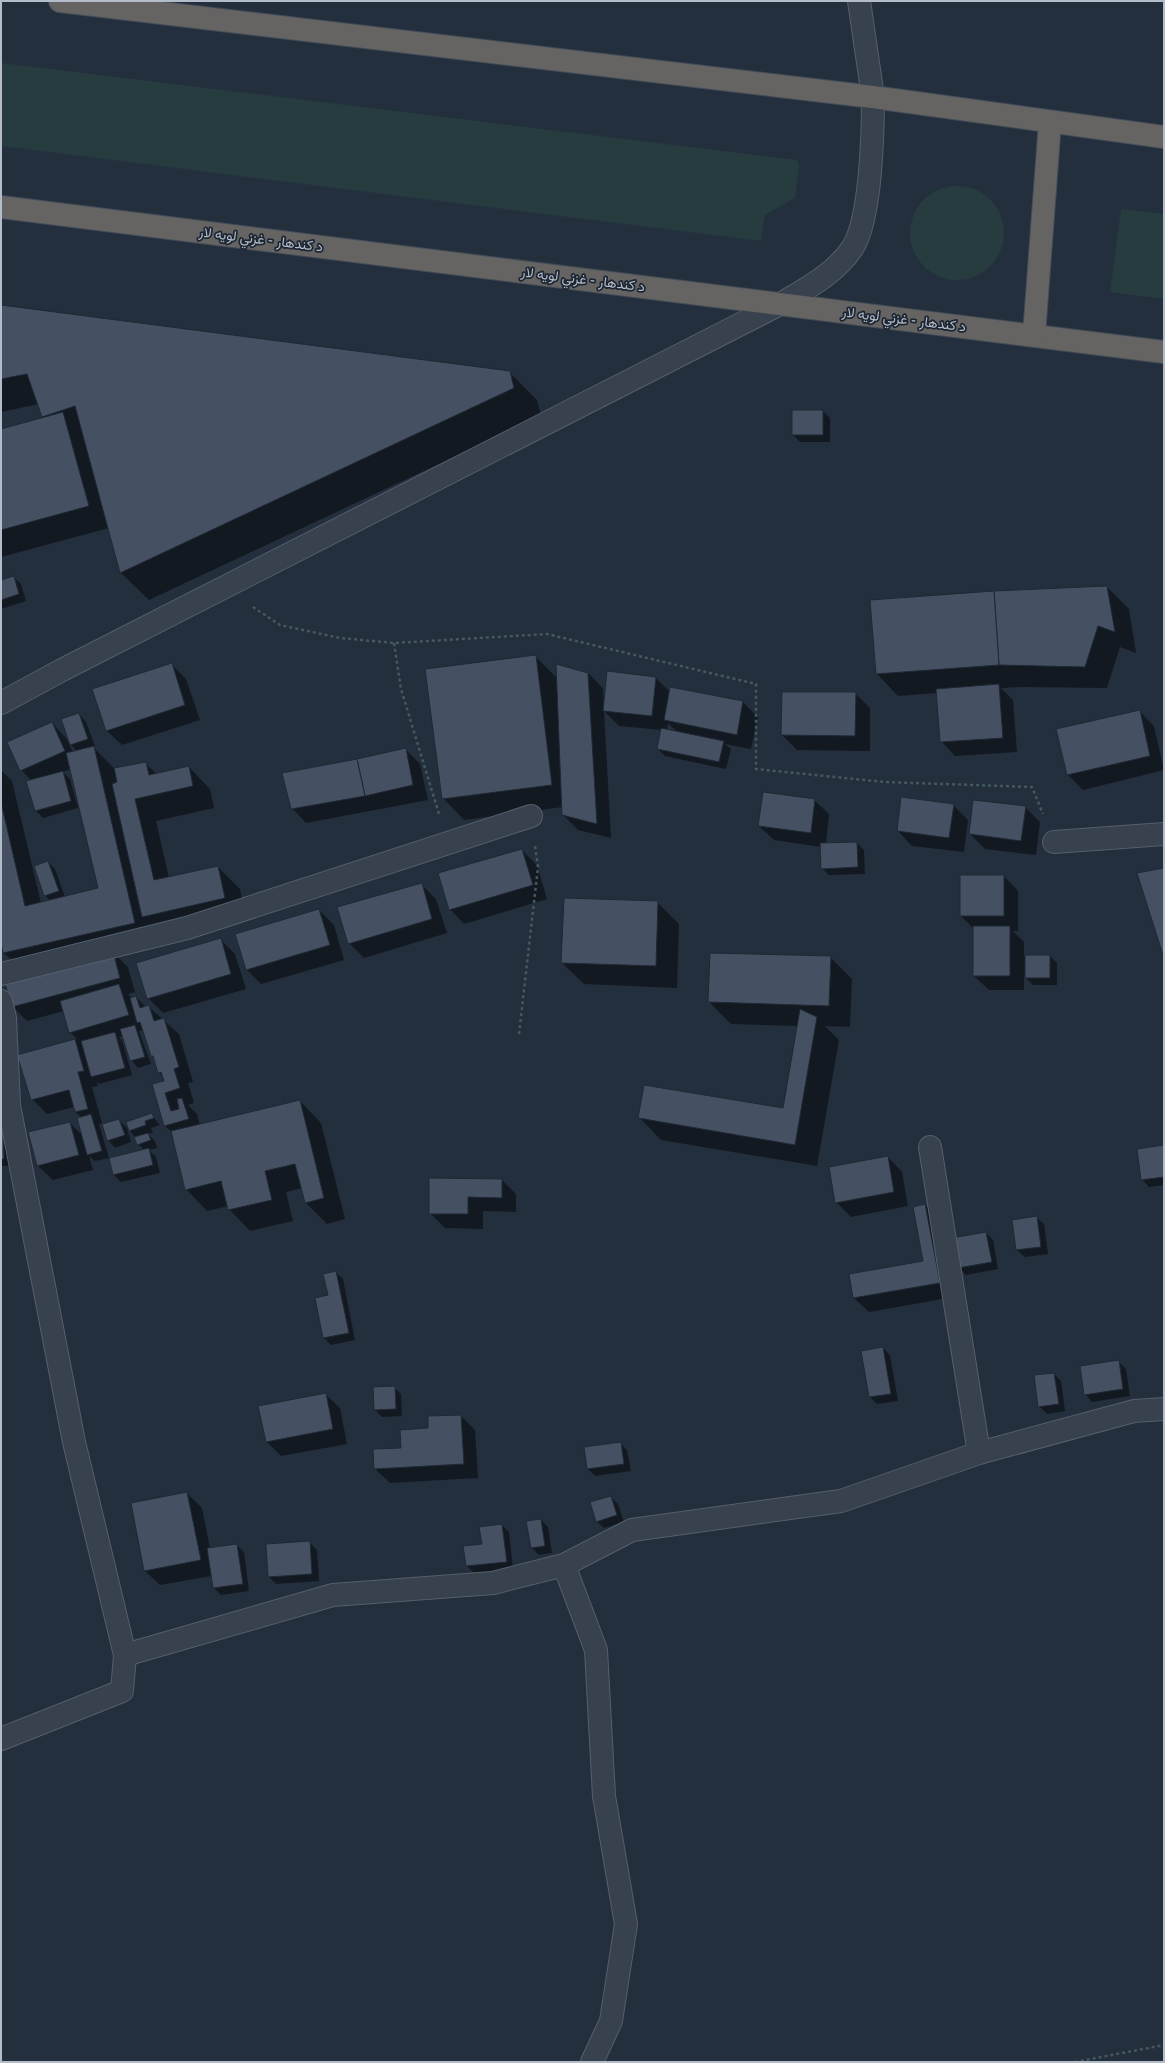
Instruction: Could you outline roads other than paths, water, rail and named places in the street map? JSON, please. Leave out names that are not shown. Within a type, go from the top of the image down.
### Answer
[{"type":"highway","points":[[60,1],[873,97],[1164,137]]},
{"type":"highway","points":[[1034,336],[1050,122]]},
{"type":"highway","name":"د کندهار - غزني لويه لار","points":[[1,207],[782,303],[1164,352]]},
{"type":"street","points":[[1,703],[62,670],[782,303],[817,283],[838,266],[854,246],[861,226],[867,195],[873,130],[873,97],[860,1]]},
{"type":"street","points":[[1,974],[187,928],[531,816]]},
{"type":"street","points":[[1054,842],[1164,834]]},
{"type":"street","points":[[1,1001],[5,1018],[9,1104],[74,1442],[125,1655],[122,1691],[1,1739]]},
{"type":"street","points":[[930,1147],[978,1453]]},
{"type":"street","points":[[125,1655],[333,1595],[493,1583],[564,1565],[632,1530],[842,1501],[978,1453],[1134,1411],[1164,1409]]},
{"type":"street","points":[[564,1565],[596,1650],[604,1796],[626,1924],[611,2021],[592,2062]]}]
